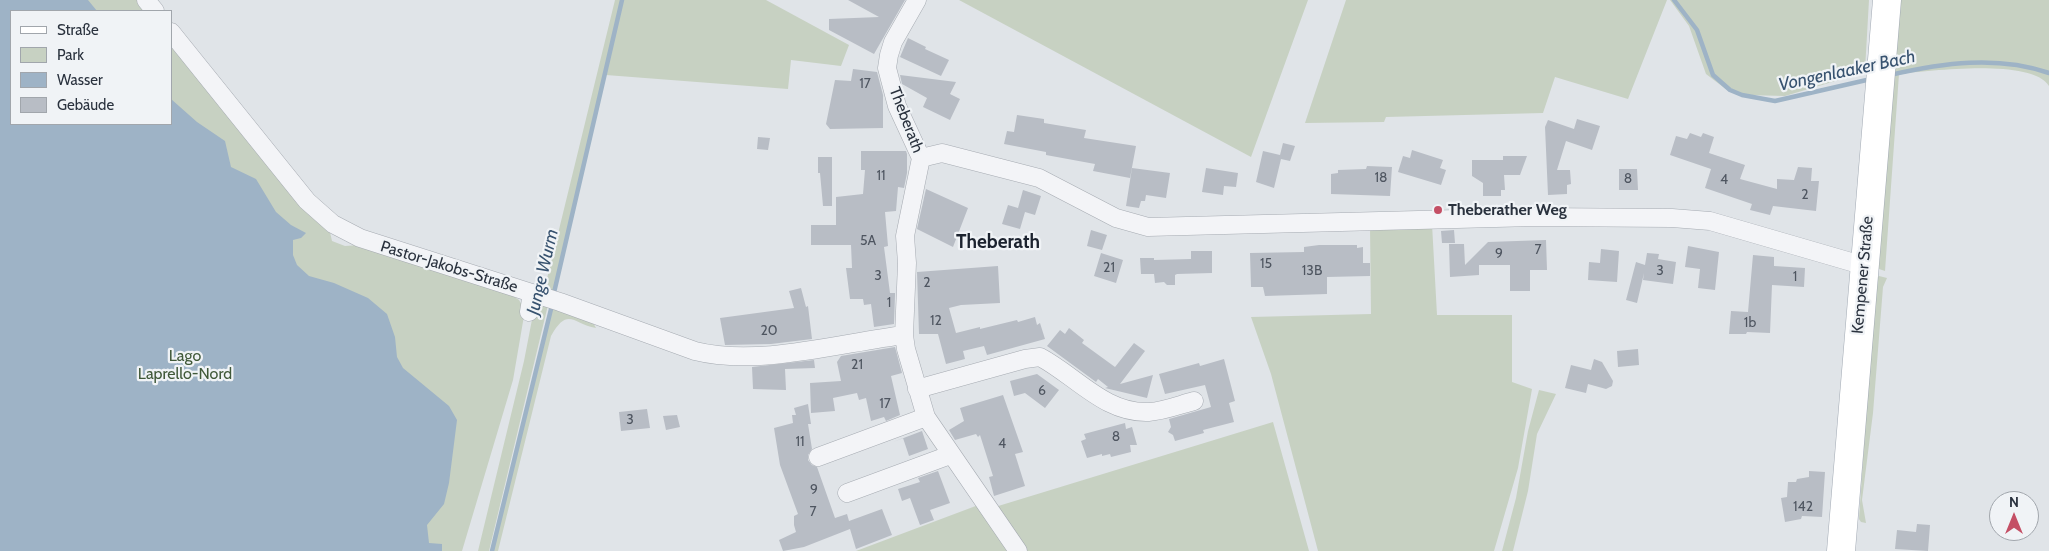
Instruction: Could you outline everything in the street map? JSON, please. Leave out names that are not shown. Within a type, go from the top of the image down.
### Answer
[{"type":"main road","name":"Kempener Straße","points":[[1840,551],[1887,0]]},
{"type":"street","points":[[146,0],[154,10]]},
{"type":"street","name":"Theberath","points":[[904,335],[907,263],[905,236],[921,158],[897,106],[888,68],[893,42],[917,0]]},
{"type":"street","name":"Pastor-Jakobs-Straße","points":[[172,33],[307,201],[343,231],[367,241],[560,302],[695,351],[725,356],[815,349],[904,335]]},
{"type":"street","points":[[921,158],[942,153],[1039,178],[1116,218],[1148,227],[1534,217],[1672,218],[1710,221],[1865,266]]},
{"type":"street","points":[[529,312],[538,295]]},
{"type":"street","points":[[904,335],[906,349],[926,417],[1018,551]]},
{"type":"street","points":[[917,389],[1040,357],[1098,398],[1129,410],[1150,412],[1194,401]]},
{"type":"street","points":[[818,457],[926,417]]},
{"type":"street","points":[[847,493],[950,454]]},
{"type":"green space","name":"Lago Laprello-Nord","points":[[0,0],[139,0],[147,10],[10,10],[10,125],[172,125],[172,42],[329,228],[332,241],[345,246],[359,245],[509,293],[519,300],[525,310],[513,380],[462,551],[0,551]]},
{"type":"green space","points":[[615,0],[766,0],[849,45],[841,66],[791,60],[788,89],[606,75],[555,290],[544,291]]},
{"type":"green space","points":[[959,0],[1308,0],[1251,157]]},
{"type":"green space","points":[[1346,0],[1667,0],[1628,99],[1555,77],[1543,113],[1386,117],[1384,122],[1305,123]]},
{"type":"green space","points":[[1670,0],[1869,0],[1865,70],[1859,74],[1785,96],[1746,95],[1727,90],[1706,74],[1689,26]]},
{"type":"green space","points":[[1899,0],[2049,0],[2049,86],[2039,77],[2023,72],[2002,69],[1955,69],[1899,74],[1885,271],[1877,267]]},
{"type":"green space","points":[[1432,224],[1437,315],[1512,315],[1512,382],[1532,389],[1518,468],[1494,551],[1318,551],[1271,374],[1251,317],[1371,314],[1370,226]]},
{"type":"green space","points":[[1879,276],[1887,278],[1883,287],[1873,413],[1862,500],[1866,523],[1861,522],[1859,519],[1875,280]]},
{"type":"green space","points":[[537,302],[548,305],[489,551],[478,551],[524,361],[535,304]]},
{"type":"green space","points":[[553,307],[591,319],[596,328],[567,319],[557,327],[551,336],[498,551],[493,551]]},
{"type":"green space","points":[[1539,390],[1556,394],[1537,434],[1528,491],[1513,551],[1502,551],[1516,498],[1528,431]]},
{"type":"green space","points":[[1273,422],[1309,551],[1025,551],[995,507]]},
{"type":"green space","points":[[981,504],[1014,551],[856,551]]},
{"type":"water","name":"Lago Laprello-Nord","points":[[0,0],[88,0],[96,10],[10,10],[10,125],[172,125],[172,100],[197,122],[225,141],[231,167],[256,179],[276,212],[291,225],[306,233],[301,238],[293,240],[293,255],[297,265],[309,276],[334,283],[368,298],[387,314],[395,337],[397,357],[403,368],[449,406],[457,420],[449,483],[444,504],[427,525],[429,543],[442,544],[442,551],[0,551]]},
{"type":"building","points":[[848,0],[905,0],[874,54],[829,30],[829,19],[879,17]]},
{"type":"building","points":[[908,38],[926,47],[925,49],[949,60],[941,76],[900,57]]},
{"type":"building","points":[[853,69],[877,72],[883,95],[883,128],[830,129],[826,124],[835,80],[851,81]]},
{"type":"building","points":[[900,75],[956,82],[950,94],[960,99],[950,120],[923,107],[927,98],[902,84]]},
{"type":"building","points":[[1017,115],[1044,119],[1044,123],[1086,130],[1084,138],[1136,146],[1130,178],[1093,171],[1095,164],[1046,155],[1046,152],[1004,144],[1007,131],[1014,132]]},
{"type":"building","points":[[1577,119],[1600,126],[1592,150],[1566,141],[1557,170],[1570,170],[1571,184],[1567,185],[1567,194],[1548,195],[1545,127],[1548,120],[1574,129]]},
{"type":"building","points":[[1690,133],[1701,137],[1703,133],[1714,137],[1709,153],[1745,165],[1740,179],[1777,189],[1777,179],[1794,180],[1798,167],[1812,168],[1811,181],[1819,181],[1816,211],[1773,206],[1770,215],[1750,210],[1752,204],[1705,188],[1711,169],[1670,155],[1676,136],[1687,139]]},
{"type":"building","points":[[758,137],[770,138],[768,150],[757,149]]},
{"type":"building","points":[[1283,143],[1295,146],[1290,161],[1281,159],[1274,188],[1256,182],[1263,151],[1280,155]]},
{"type":"building","points":[[1412,150],[1443,160],[1440,168],[1446,170],[1441,185],[1398,172],[1403,156],[1410,158]]},
{"type":"building","points":[[861,151],[906,151],[907,154],[907,173],[904,188],[898,187],[896,211],[885,212],[888,246],[884,247],[890,293],[895,293],[894,324],[874,327],[871,304],[864,305],[863,299],[850,299],[846,268],[852,268],[851,245],[811,245],[811,225],[836,225],[836,197],[863,194],[865,170],[861,170]]},
{"type":"building","points":[[1503,156],[1527,156],[1520,175],[1504,175],[1505,190],[1501,190],[1501,196],[1483,196],[1483,183],[1472,176],[1472,160],[1503,160]]},
{"type":"building","points":[[818,157],[832,157],[832,206],[823,206],[820,173],[818,173]]},
{"type":"building","points":[[1367,166],[1392,167],[1390,196],[1331,194],[1331,174],[1338,173],[1338,170],[1366,169]]},
{"type":"building","points":[[1132,168],[1170,173],[1166,198],[1146,195],[1145,201],[1141,201],[1139,208],[1126,206]]},
{"type":"building","points":[[1206,168],[1238,173],[1236,187],[1224,186],[1223,195],[1202,192]]},
{"type":"building","points":[[1619,169],[1637,169],[1638,190],[1619,190]]},
{"type":"building","points":[[926,189],[968,208],[953,247],[917,229]]},
{"type":"building","points":[[1023,190],[1041,196],[1035,215],[1025,212],[1020,229],[1002,224],[1008,205],[1018,208]]},
{"type":"building","points":[[1091,230],[1107,235],[1102,250],[1087,246]]},
{"type":"building","points":[[1454,230],[1455,243],[1442,243],[1441,231]]},
{"type":"building","points":[[1546,240],[1547,270],[1530,270],[1530,291],[1510,291],[1510,265],[1479,265],[1479,275],[1450,277],[1449,244],[1464,244],[1465,265],[1488,242]]},
{"type":"building","points":[[1357,245],[1357,248],[1363,247],[1363,263],[1370,263],[1370,276],[1327,277],[1327,294],[1265,296],[1263,287],[1251,287],[1250,253],[1304,252],[1304,247]]},
{"type":"building","points":[[1688,246],[1719,252],[1715,290],[1698,288],[1700,269],[1685,267]]},
{"type":"building","points":[[1601,249],[1619,251],[1617,282],[1588,280],[1589,262],[1600,263]]},
{"type":"building","points":[[1191,251],[1212,251],[1212,273],[1177,274],[1175,275],[1175,285],[1167,285],[1164,282],[1155,283],[1154,274],[1141,274],[1140,258],[1154,258],[1154,260],[1191,259]]},
{"type":"building","points":[[1101,253],[1123,260],[1116,283],[1094,276]]},
{"type":"building","points":[[1647,253],[1659,254],[1658,259],[1676,262],[1673,284],[1643,280],[1644,273],[1637,303],[1626,300],[1636,262],[1645,265]]},
{"type":"building","points":[[1753,255],[1774,257],[1774,266],[1805,268],[1804,287],[1772,285],[1770,333],[1747,332],[1746,334],[1729,334],[1731,311],[1748,312]]},
{"type":"building","points":[[998,266],[1000,303],[961,305],[949,308],[956,333],[1017,320],[1018,322],[1035,317],[1037,325],[1040,323],[1045,339],[987,355],[984,346],[963,351],[965,359],[946,364],[938,334],[919,334],[917,272]]},
{"type":"building","points":[[801,288],[806,307],[808,306],[812,339],[771,344],[725,345],[720,318],[794,308],[789,291]]},
{"type":"building","points":[[1069,328],[1084,340],[1082,343],[1115,367],[1134,343],[1145,351],[1120,384],[1153,375],[1147,398],[1105,388],[1108,387],[1098,379],[1096,382],[1047,346],[1060,330],[1065,334]]},
{"type":"building","points":[[895,347],[902,373],[891,376],[900,415],[886,421],[884,417],[871,421],[866,398],[859,400],[857,393],[833,398],[835,411],[811,413],[810,383],[841,381],[837,362],[841,356]]},
{"type":"building","points":[[1638,349],[1639,365],[1618,367],[1617,351]]},
{"type":"building","points":[[1224,359],[1235,401],[1229,403],[1234,422],[1203,430],[1204,433],[1175,441],[1173,435],[1168,432],[1171,427],[1169,419],[1211,407],[1205,385],[1165,394],[1159,374],[1199,363],[1200,366]]},
{"type":"building","points":[[1594,359],[1602,362],[1613,381],[1612,386],[1606,389],[1588,384],[1586,393],[1565,388],[1571,365],[1591,370]]},
{"type":"building","points":[[814,360],[815,368],[785,369],[786,390],[753,389],[752,367]]},
{"type":"building","points":[[1037,374],[1059,390],[1045,408],[1025,393],[1014,396],[1010,381]]},
{"type":"building","points":[[1003,395],[1023,452],[1015,454],[1025,486],[994,496],[989,477],[993,476],[980,435],[978,437],[976,434],[955,440],[949,430],[964,421],[960,408]]},
{"type":"building","points":[[808,404],[811,424],[808,424],[812,449],[808,455],[808,460],[817,467],[835,518],[847,514],[849,521],[882,509],[892,535],[856,549],[850,529],[804,547],[783,551],[779,540],[796,532],[794,516],[798,514],[780,465],[774,428],[793,423],[792,415],[796,415],[794,408]]},
{"type":"building","points":[[647,409],[650,428],[621,431],[619,412]]},
{"type":"building","points":[[677,415],[680,427],[666,430],[663,416]]},
{"type":"building","points":[[1125,423],[1126,429],[1132,427],[1137,445],[1130,445],[1131,452],[1111,457],[1110,454],[1102,456],[1102,454],[1087,458],[1081,441],[1086,439],[1084,434]]},
{"type":"building","points":[[922,431],[928,449],[909,456],[903,438]]},
{"type":"building","points":[[938,471],[950,503],[930,510],[934,520],[920,525],[910,498],[902,501],[898,489],[920,482],[918,478]]},
{"type":"building","points":[[1809,471],[1825,472],[1822,517],[1802,516],[1801,519],[1785,522],[1781,498],[1787,497],[1788,482],[1796,482],[1797,479],[1809,477]]},
{"type":"building","points":[[1917,524],[1930,525],[1928,551],[1895,549],[1897,530],[1916,532]]},
{"type":"waterway","name":"Junge Wurm","points":[[553,297],[622,0]]},
{"type":"waterway","name":"Vongenlaaker Bach","points":[[1674,0],[1697,30],[1713,75],[1730,90],[1742,95],[1775,101],[1871,79]]},
{"type":"waterway","name":"Vongenlaaker Bach","points":[[1890,75],[1929,67],[1970,63],[2010,64],[2049,73]]},
{"type":"waterway","name":"Junge Wurm","points":[[492,551],[552,305]]},
{"type":"place","name":"Theberather Weg","points":[[1438,210]]},
{"type":"district","name":"Theberath","points":[[998,242]]}]
